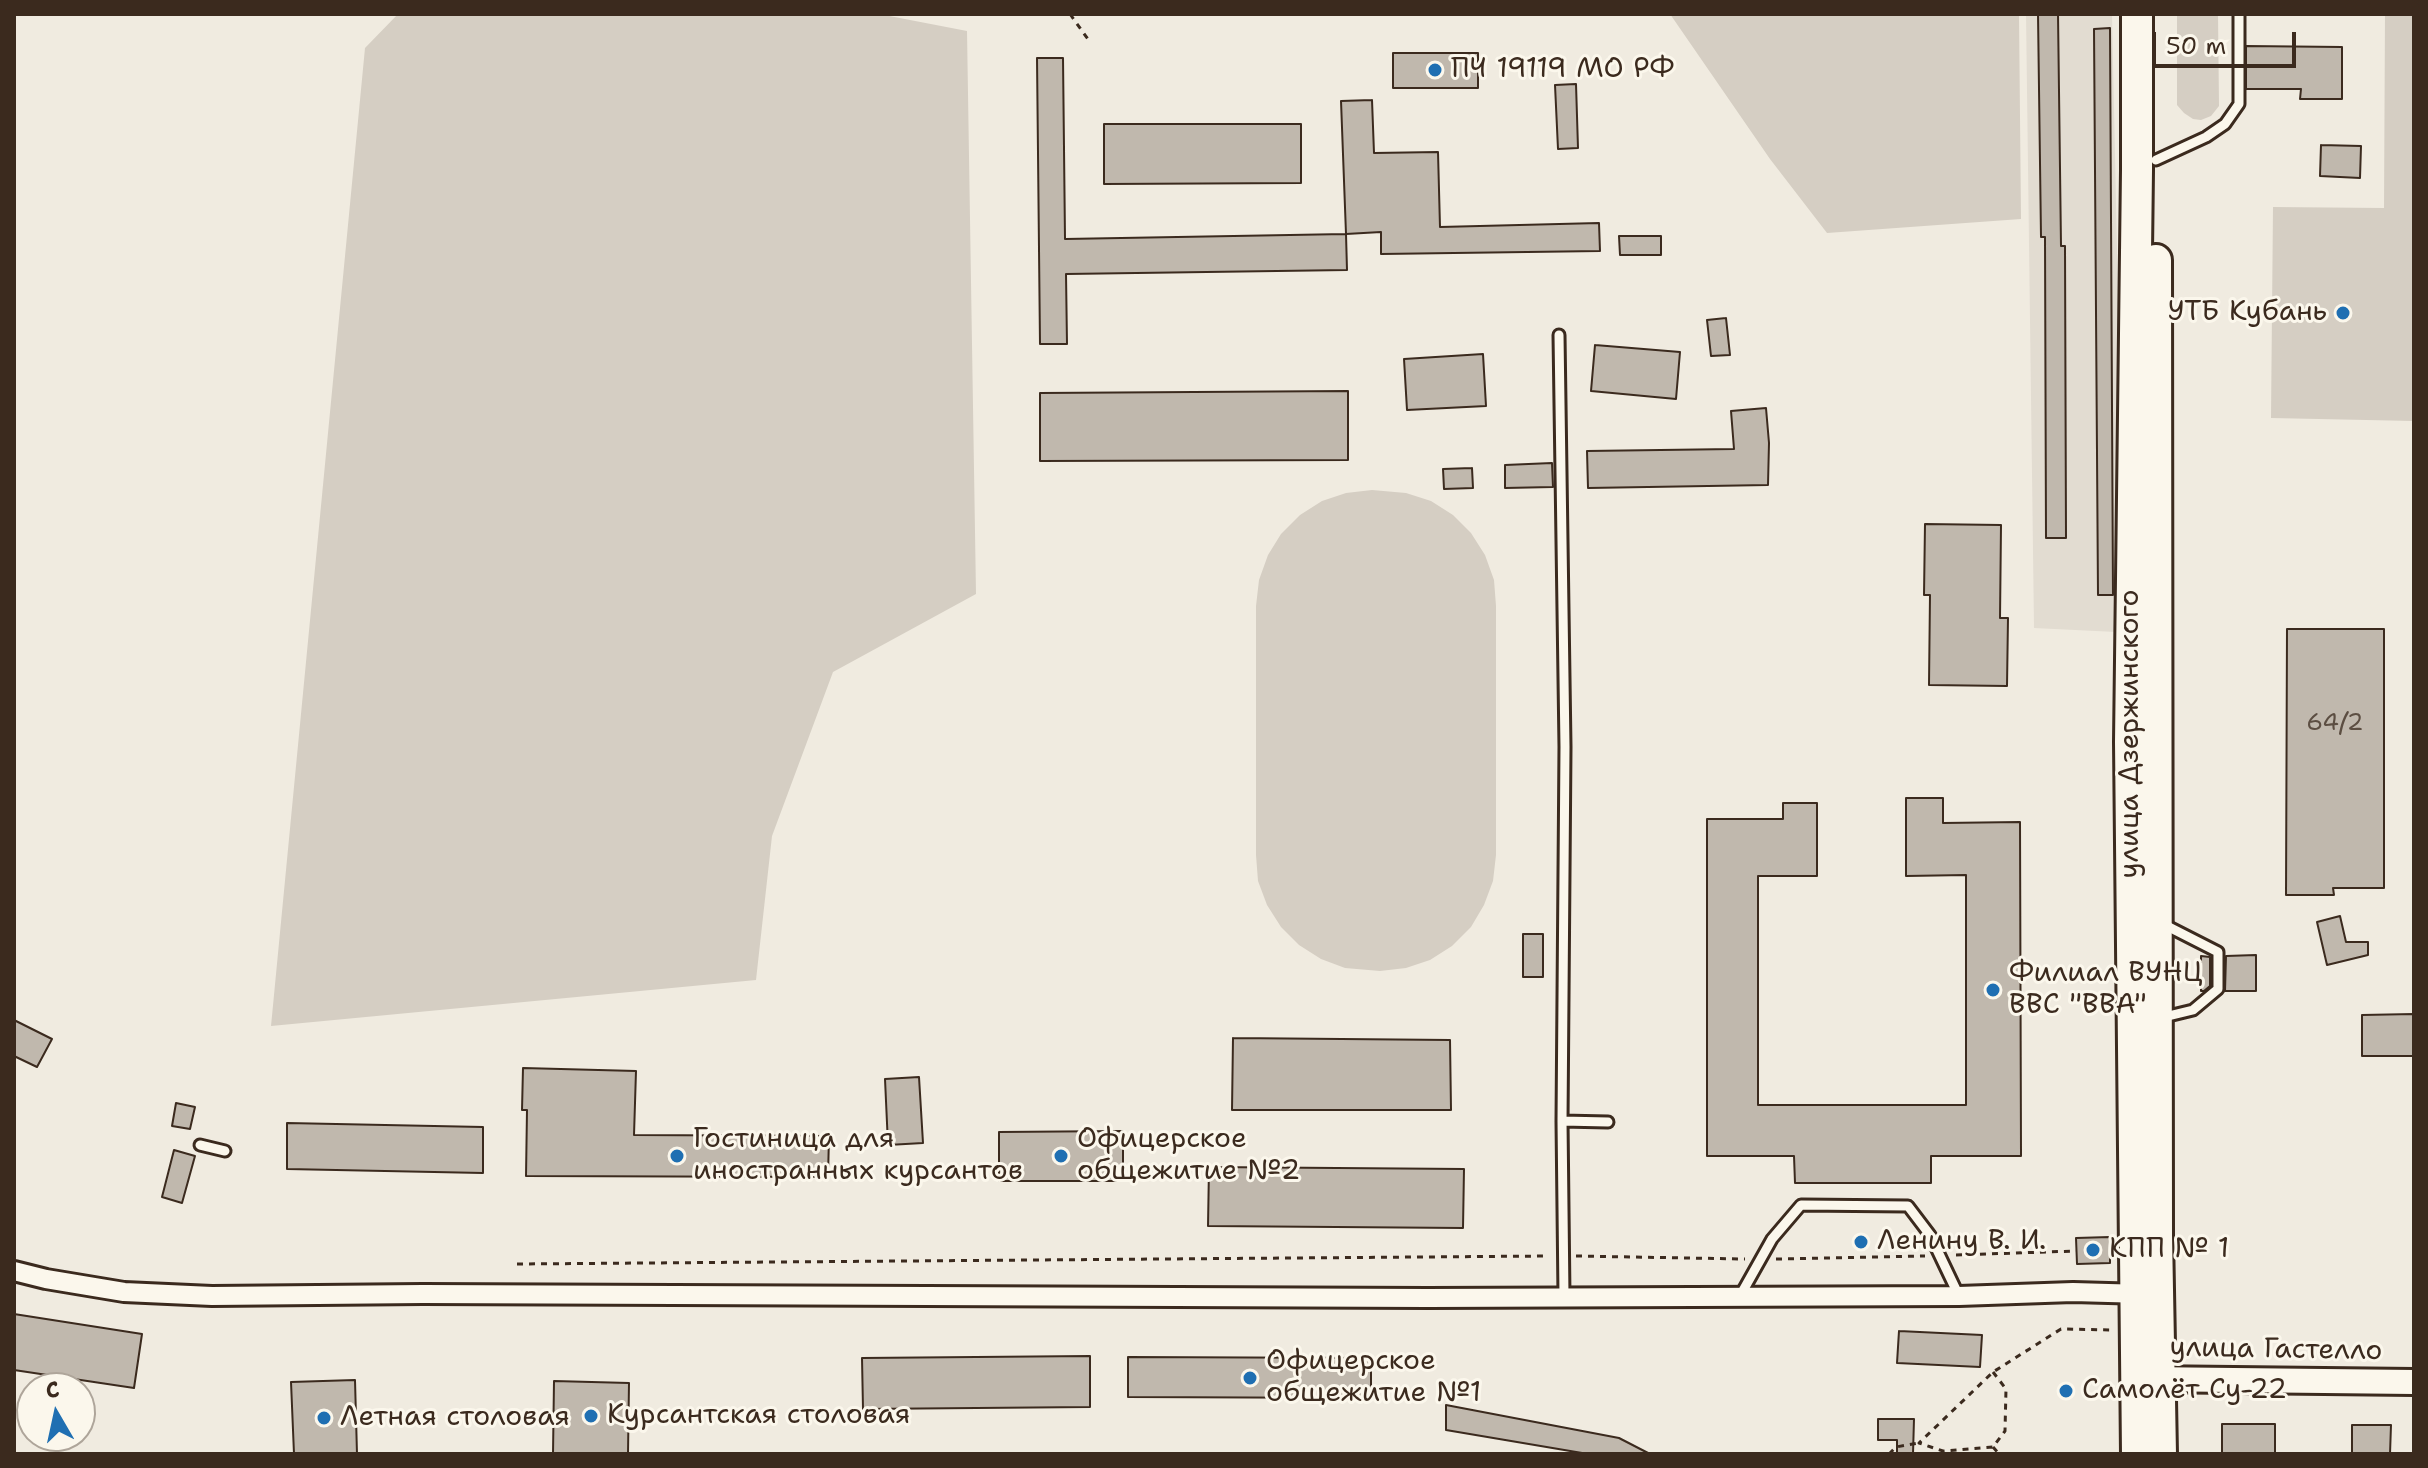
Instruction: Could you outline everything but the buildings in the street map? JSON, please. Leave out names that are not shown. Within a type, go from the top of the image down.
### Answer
[{"type":"main road","name":"улица Дзержинского","points":[[2137,14],[2149,1379],[2161,1454]]},
{"type":"main road","name":"улица Дзержинского","points":[[2148,1294],[2157,922],[2143,741],[2156,160],[2155,14]]},
{"type":"main road","name":"улица Дзержинского","points":[[2137,1454],[2149,1379]]},
{"type":"street","points":[[14,1271],[124,1292],[212,1296],[1428,1298],[1959,1296],[2073,1292],[2148,1294]]},
{"type":"street","name":"улица Гастелло","points":[[2149,1379],[2414,1382]]},
{"type":"lane","points":[[2156,160],[2206,137],[2225,124],[2239,104],[2239,14]]},
{"type":"lane","points":[[1559,335],[1565,747],[1564,1296]]},
{"type":"lane","points":[[2157,922],[2218,952],[2218,989],[2193,1010],[2157,1019]]},
{"type":"lane","points":[[1562,1121],[1608,1122]]},
{"type":"lane","points":[[200,1145],[225,1151]]},
{"type":"lane","points":[[1740,1297],[1772,1239],[1801,1205],[1908,1206],[1930,1235],[1959,1296]]},
{"type":"path","points":[[1070,14],[1090,42]]},
{"type":"path","points":[[517,1264],[1563,1256],[1760,1259],[2076,1251]]},
{"type":"path","points":[[1919,1443],[1993,1372],[2061,1329],[2121,1331]]},
{"type":"path","points":[[1889,1454],[1896,1447],[1919,1443],[1944,1452],[1993,1447],[2005,1431],[2006,1389],[1993,1372]]},
{"type":"path","points":[[1993,1447],[1999,1454]]},
{"type":"shaded area","points":[[398,14],[879,14],[967,31],[976,594],[833,672],[772,836],[756,980],[271,1026],[365,48]]},
{"type":"shaded area","points":[[1670,14],[2019,14],[2021,219],[1827,233],[1770,159]]},
{"type":"shaded area","points":[[2026,14],[2112,14],[2119,343],[2116,632],[2034,628]]},
{"type":"shaded area","points":[[2177,14],[2218,14],[2219,106],[2211,116],[2201,120],[2193,119],[2177,105]]},
{"type":"shaded area","name":"УТБ Кубань","points":[[2385,14],[2414,14],[2414,421],[2271,418],[2273,207],[2384,208]]},
{"type":"shaded area","points":[[1372,490],[1406,493],[1431,501],[1453,515],[1471,533],[1485,555],[1494,580],[1496,606],[1496,855],[1493,881],[1471,927],[1452,946],[1430,960],[1406,968],[1380,971],[1345,968],[1321,959],[1299,945],[1281,927],[1267,905],[1258,881],[1256,855],[1256,606],[1259,580],[1268,555],[1281,534],[1300,515],[1322,501],[1346,493]]},
{"type":"place","name":"ПЧ 19119 МО РФ","points":[[1435,70]]},
{"type":"place","name":"УТБ Кубань","points":[[2343,313]]},
{"type":"place","name":"Филиал ВУНЦ ВВС \"ВВА\"","points":[[1993,990]]},
{"type":"place","name":"Гостиница для иностранных курсантов","points":[[677,1156]]},
{"type":"place","name":"Офицерское общежитие №2","points":[[1061,1156]]},
{"type":"place","name":"Ленину В. И.","points":[[1861,1242]]},
{"type":"place","name":"КПП № 1","points":[[2093,1250]]},
{"type":"place","name":"Офицерское общежитие №1","points":[[1250,1378]]},
{"type":"place","name":"Самолёт Су-22","points":[[2066,1391]]},
{"type":"place","name":"Курсантская столовая","points":[[591,1416]]},
{"type":"place","name":"Летная столовая","points":[[324,1418]]}]
